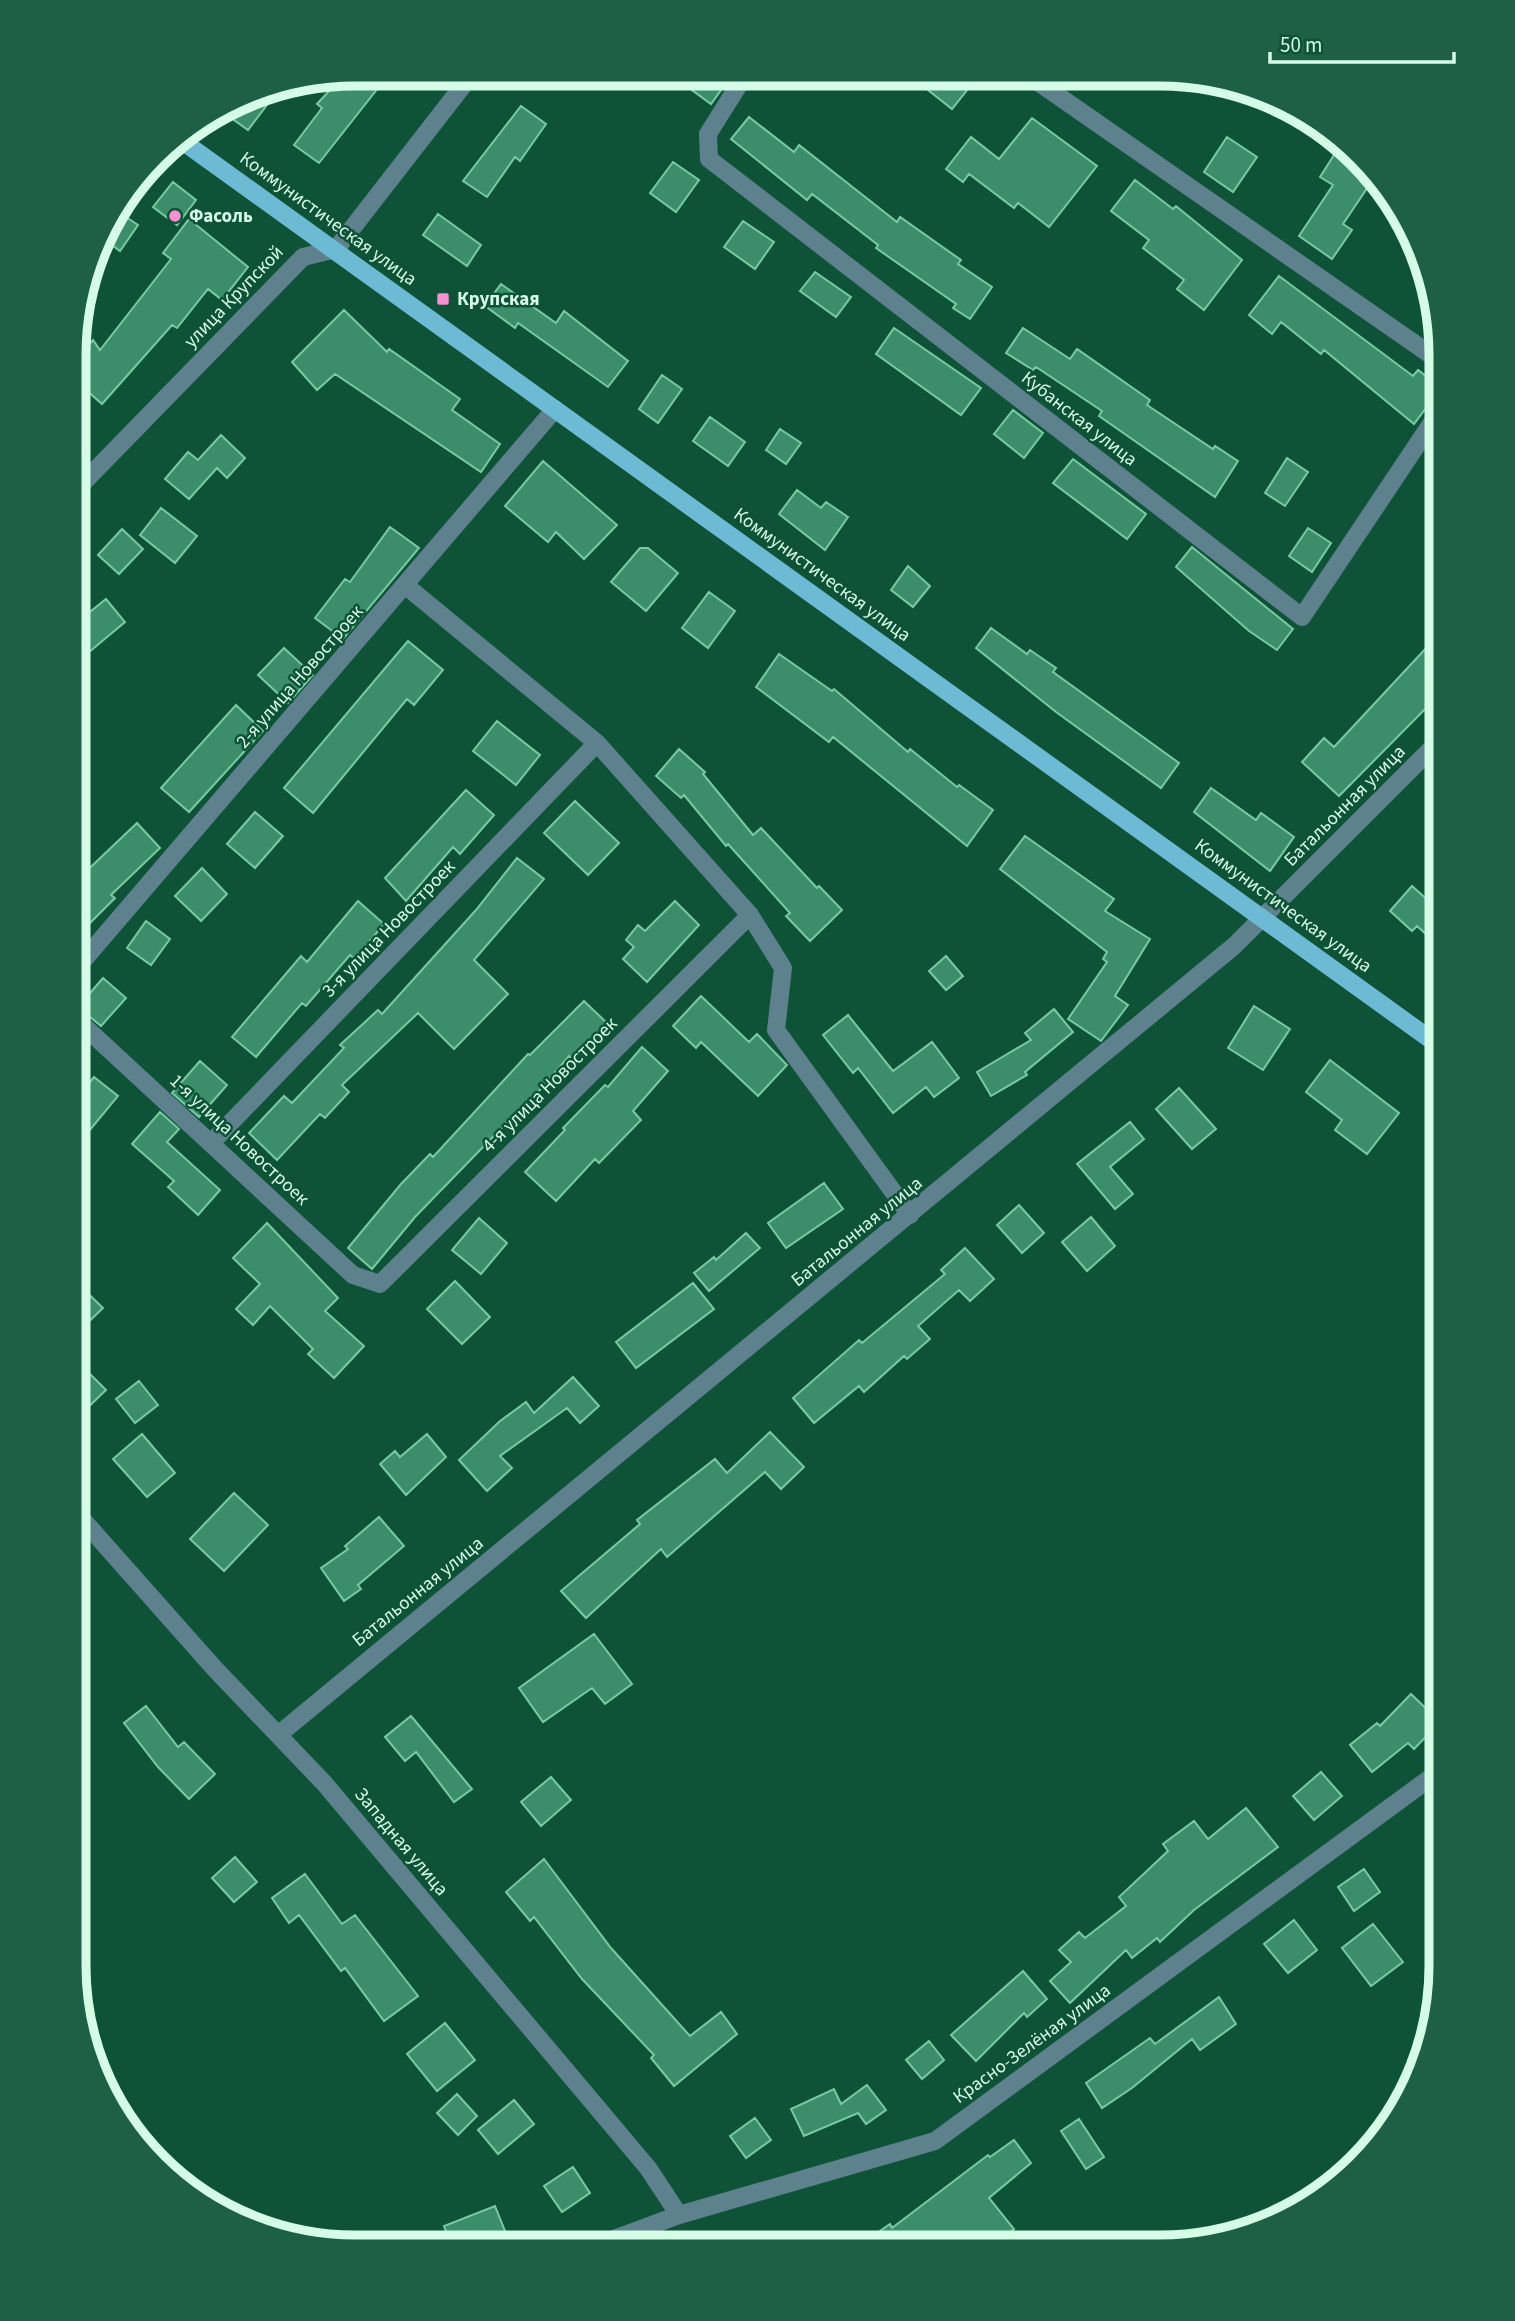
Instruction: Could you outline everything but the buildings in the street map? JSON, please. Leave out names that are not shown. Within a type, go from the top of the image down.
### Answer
[{"type":"main road","name":"Коммунистическая улица","points":[[189,143],[1429,1037]]},
{"type":"street","points":[[336,249],[463,86]]},
{"type":"street","name":"Кубанская улица","points":[[738,86],[708,134],[709,159],[1302,617],[1429,427]]},
{"type":"street","points":[[1044,86],[1429,354]]},
{"type":"street","name":"улица Крупской","points":[[86,480],[303,257],[336,249]]},
{"type":"street","name":"2-я улица Новостроек","points":[[86,957],[555,409]]},
{"type":"street","points":[[406,586],[597,743],[750,915],[783,968],[776,1030],[910,1215]]},
{"type":"street","name":"3-я улица Новостроек","points":[[211,1143],[597,743]]},
{"type":"street","name":"Батальонная улица","points":[[278,1735],[910,1215],[1264,918],[1429,751]]},
{"type":"street","name":"4-я улица Новостроек","points":[[380,1284],[750,915]]},
{"type":"street","name":"1-я улица Новостроек","points":[[86,1028],[353,1275],[380,1284]]},
{"type":"street","name":"Западная улица","points":[[86,1523],[324,1783],[648,2168],[678,2215]]},
{"type":"street","name":"Красно-Зелёная улица","points":[[624,2235],[678,2215],[935,2141],[1429,1779]]},
{"type":"place","name":"Фасоль","points":[[175,216]]},
{"type":"place","name":"Крупская","points":[[443,299]]}]
